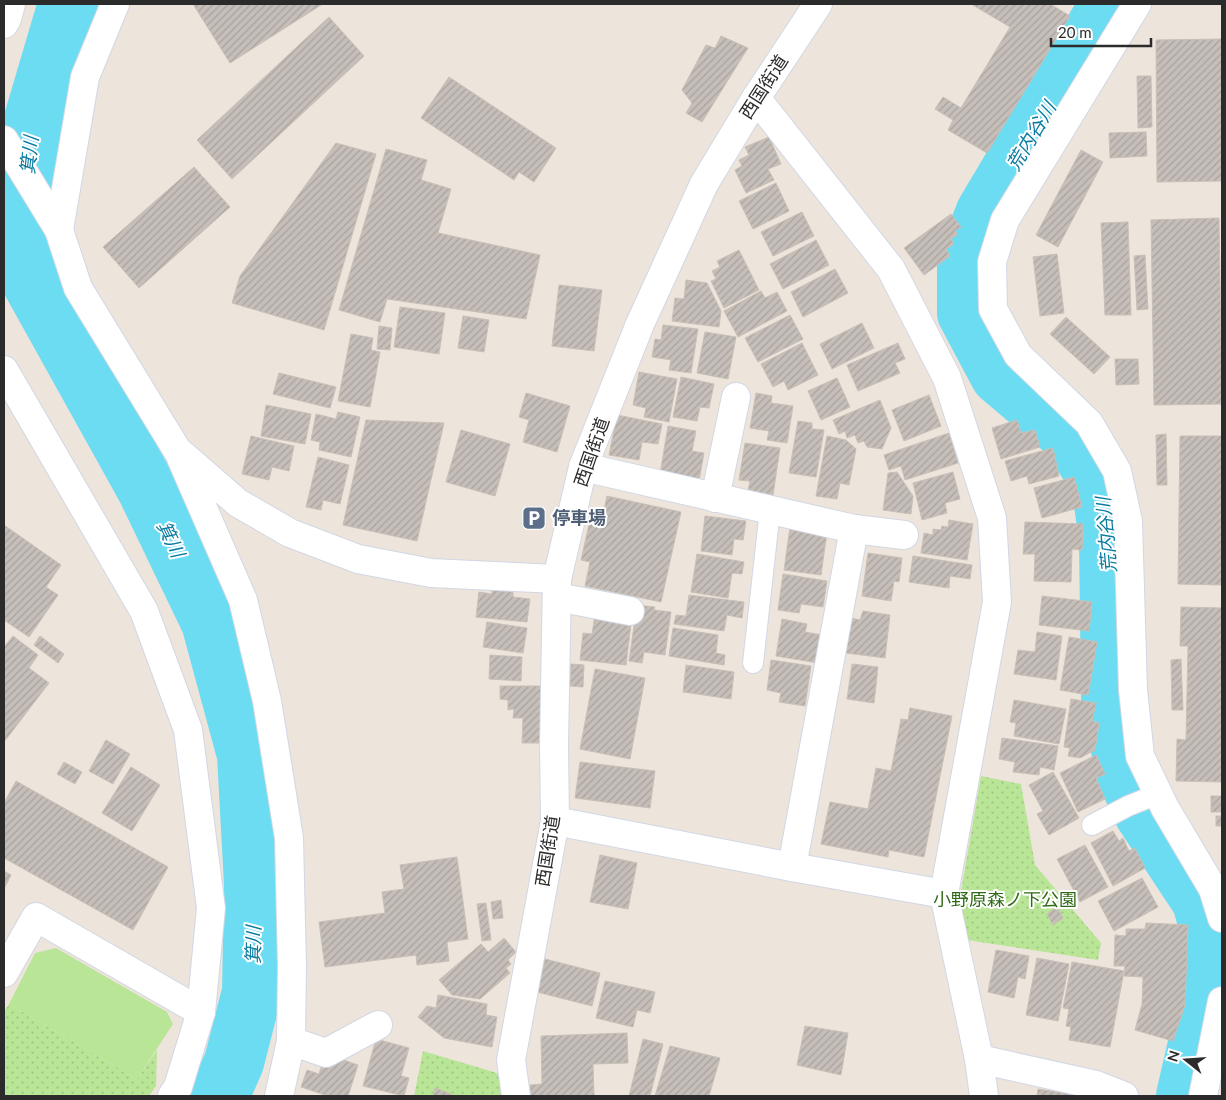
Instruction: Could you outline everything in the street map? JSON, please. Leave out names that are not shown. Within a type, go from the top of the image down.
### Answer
[{"type":"street","points":[[4,24],[11,4]]},
{"type":"street","points":[[59,230],[84,77],[116,4]]},
{"type":"street","name":"西国街道","points":[[516,1096],[511,1060],[555,821],[554,745],[557,588],[584,468],[640,324],[704,184],[756,98],[818,4]]},
{"type":"street","points":[[1137,4],[1005,220],[992,262],[993,309],[1018,355],[1089,423],[1117,472],[1128,520],[1133,690],[1143,800],[1165,808],[1213,889],[1222,918]]},
{"type":"street","points":[[756,98],[891,270],[947,378],[992,518],[997,602],[944,894],[979,1059],[984,1096]]},
{"type":"street","points":[[4,140],[59,230],[78,288],[177,450],[243,600],[267,702],[289,838],[292,966],[291,1041],[279,1096]]},
{"type":"street","points":[[4,370],[144,611],[188,730],[211,908],[201,1012],[178,1087],[172,1096]]},
{"type":"street","points":[[715,498],[736,397]]},
{"type":"street","points":[[177,450],[238,503],[290,533],[358,559],[431,573],[557,588],[630,611]]},
{"type":"street","points":[[584,468],[854,529],[904,535]]},
{"type":"street","points":[[792,867],[854,529]]},
{"type":"street","points":[[555,821],[944,894]]},
{"type":"street","points":[[4,973],[36,918],[201,1012]]},
{"type":"street","points":[[1203,1096],[1222,1001]]},
{"type":"street","points":[[291,1041],[326,1053],[378,1024]]},
{"type":"street","points":[[979,1059],[1096,1085],[1124,1096]]},
{"type":"lane","points":[[753,663],[770,510]]},
{"type":"lane","points":[[1092,826],[1143,800]]},
{"type":"green space","name":"小野原森ノ下公園","points":[[981,776],[1021,784],[1035,865],[1101,943],[1098,960],[967,940],[959,903]]},
{"type":"green space","points":[[56,948],[167,1012],[173,1024],[137,1079],[9,1004],[35,953]]},
{"type":"green space","points":[[9,1004],[137,1079],[157,1050],[156,1086],[149,1096],[4,1096],[4,1012]]},
{"type":"green space","points":[[423,1051],[497,1073],[504,1096],[414,1096]]},
{"type":"building","points":[[193,4],[320,4],[321,5],[230,63]]},
{"type":"building","points":[[971,4],[1050,4],[1070,16],[987,153],[948,130],[953,120],[935,109],[943,97],[961,108],[1010,27]]},
{"type":"building","points":[[329,17],[364,56],[232,179],[197,140]]},
{"type":"building","points":[[721,36],[748,48],[702,122],[686,113],[692,103],[682,90],[706,45],[715,48]]},
{"type":"building","points":[[1222,39],[1222,181],[1157,182],[1156,40]]},
{"type":"building","points":[[1137,76],[1151,76],[1152,127],[1138,128]]},
{"type":"building","points":[[449,77],[556,148],[534,182],[519,172],[514,180],[421,118]]},
{"type":"building","points":[[1146,132],[1147,156],[1110,158],[1109,133]]},
{"type":"building","points":[[769,137],[781,164],[768,169],[774,180],[746,193],[735,170],[742,166],[739,160],[749,155],[745,147]]},
{"type":"building","points":[[336,143],[376,154],[324,330],[232,303],[240,276]]},
{"type":"building","points":[[386,149],[427,160],[421,180],[451,189],[438,233],[540,255],[526,319],[387,299],[380,322],[339,310]]},
{"type":"building","points":[[1081,150],[1103,162],[1058,247],[1036,235]]},
{"type":"building","points":[[194,167],[230,207],[139,288],[103,247]]},
{"type":"building","points":[[776,183],[789,211],[753,229],[739,201]]},
{"type":"building","points":[[802,212],[814,236],[773,256],[761,232]]},
{"type":"building","points":[[951,214],[961,227],[955,231],[958,234],[951,239],[954,244],[946,249],[950,256],[924,275],[904,248]]},
{"type":"building","points":[[1219,218],[1222,404],[1154,405],[1151,220]]},
{"type":"building","points":[[1128,222],[1131,315],[1105,315],[1101,223]]},
{"type":"building","points":[[816,240],[829,265],[783,289],[770,264]]},
{"type":"building","points":[[739,250],[759,290],[724,308],[711,281],[716,279],[712,271],[720,267],[717,261]]},
{"type":"building","points":[[1057,254],[1064,313],[1040,316],[1033,257]]},
{"type":"building","points":[[1145,255],[1148,309],[1137,310],[1134,256]]},
{"type":"building","points":[[835,269],[848,293],[803,317],[791,292]]},
{"type":"building","points":[[686,280],[707,283],[721,311],[719,327],[672,321],[675,298],[684,299]]},
{"type":"building","points":[[559,285],[602,290],[594,351],[552,346]]},
{"type":"building","points":[[761,291],[765,298],[777,292],[787,311],[738,337],[724,311]]},
{"type":"building","points":[[400,307],[445,313],[439,354],[394,347]]},
{"type":"building","points":[[790,315],[803,339],[758,362],[745,338]]},
{"type":"building","points":[[463,316],[489,320],[484,352],[458,348]]},
{"type":"building","points":[[1066,317],[1110,357],[1094,374],[1050,334]]},
{"type":"building","points":[[862,323],[874,348],[832,369],[820,344]]},
{"type":"building","points":[[663,325],[698,329],[691,373],[669,370],[671,360],[652,357],[655,339],[661,340]]},
{"type":"building","points":[[379,326],[392,328],[390,350],[377,349]]},
{"type":"building","points":[[705,332],[736,337],[728,379],[697,373]]},
{"type":"building","points":[[351,334],[373,338],[371,350],[380,352],[370,407],[338,401]]},
{"type":"building","points":[[802,343],[818,375],[788,390],[784,381],[773,387],[761,364]]},
{"type":"building","points":[[898,343],[905,359],[895,363],[900,373],[858,391],[847,365]]},
{"type":"building","points":[[1115,359],[1138,359],[1139,384],[1116,385]]},
{"type":"building","points":[[639,372],[677,379],[669,422],[644,417],[646,408],[633,405]]},
{"type":"building","points":[[279,373],[336,387],[330,408],[273,394]]},
{"type":"building","points":[[681,377],[714,384],[709,408],[700,407],[697,421],[673,417]]},
{"type":"building","points":[[837,378],[850,407],[821,420],[808,391]]},
{"type":"building","points":[[526,393],[570,406],[557,452],[523,442],[529,420],[519,417]]},
{"type":"building","points":[[756,393],[772,396],[771,403],[793,406],[787,443],[767,440],[769,431],[750,428]]},
{"type":"building","points":[[929,395],[941,426],[904,441],[892,410]]},
{"type":"building","points":[[880,400],[891,428],[882,449],[867,447],[864,441],[858,443],[855,435],[847,438],[845,431],[839,434],[833,420]]},
{"type":"building","points":[[266,405],[311,414],[305,444],[261,436]]},
{"type":"building","points":[[338,412],[360,417],[351,457],[319,450],[320,442],[311,440],[316,414],[336,419]]},
{"type":"building","points":[[617,415],[662,424],[658,444],[642,442],[639,460],[609,455]]},
{"type":"building","points":[[366,420],[444,423],[417,541],[343,525]]},
{"type":"building","points":[[1017,420],[1021,433],[1035,430],[1040,447],[1001,459],[992,428]]},
{"type":"building","points":[[798,421],[812,423],[812,429],[824,430],[816,477],[789,473]]},
{"type":"building","points":[[668,426],[696,431],[692,451],[704,453],[699,481],[660,474]]},
{"type":"building","points":[[461,430],[510,444],[495,496],[446,482]]},
{"type":"building","points":[[949,433],[958,463],[905,480],[901,466],[889,470],[884,455]]},
{"type":"building","points":[[1166,434],[1167,485],[1157,485],[1156,435]]},
{"type":"building","points":[[251,436],[294,446],[289,471],[272,467],[269,480],[242,474]]},
{"type":"building","points":[[827,436],[846,440],[856,449],[849,485],[840,483],[837,499],[816,496]]},
{"type":"building","points":[[1180,436],[1222,436],[1222,585],[1178,584]]},
{"type":"building","points":[[745,443],[780,448],[773,495],[748,491],[750,481],[739,480]]},
{"type":"building","points":[[1053,448],[1059,476],[1029,484],[1027,476],[1011,481],[1005,461]]},
{"type":"building","points":[[318,457],[349,465],[340,504],[323,500],[321,510],[306,507]]},
{"type":"building","points":[[897,472],[913,496],[911,514],[883,510],[888,473]]},
{"type":"building","points":[[953,472],[960,499],[945,503],[947,513],[922,520],[913,483]]},
{"type":"building","points":[[1074,477],[1082,507],[1042,518],[1034,488]]},
{"type":"building","points":[[607,496],[681,512],[661,602],[585,586],[590,562],[581,560],[590,520],[601,523]]},
{"type":"building","points":[[705,516],[746,521],[743,540],[734,539],[732,555],[701,551]]},
{"type":"building","points":[[949,520],[973,524],[967,560],[921,553],[924,533],[933,535],[933,529],[941,530],[942,526],[948,527]]},
{"type":"building","points":[[1025,522],[1083,524],[1082,550],[1072,549],[1071,582],[1034,581],[1035,554],[1023,554]]},
{"type":"building","points":[[4,525],[61,565],[46,587],[58,595],[29,637],[4,620]]},
{"type":"building","points":[[790,527],[827,532],[821,575],[784,570]]},
{"type":"building","points":[[868,553],[902,558],[899,582],[894,581],[891,601],[862,596]]},
{"type":"building","points":[[697,554],[744,562],[742,574],[732,573],[728,598],[691,592]]},
{"type":"building","points":[[913,556],[972,565],[970,579],[950,576],[949,588],[909,582]]},
{"type":"building","points":[[783,574],[827,581],[823,607],[801,604],[799,613],[778,610]]},
{"type":"building","points":[[492,590],[513,592],[513,597],[530,599],[527,622],[476,617],[479,592],[492,594]]},
{"type":"building","points":[[689,595],[744,602],[742,618],[727,615],[724,631],[674,624],[676,615],[686,616]]},
{"type":"building","points":[[1042,596],[1092,602],[1089,631],[1039,625]]},
{"type":"building","points":[[637,605],[655,607],[654,610],[671,612],[665,655],[644,652],[642,663],[629,661]]},
{"type":"building","points":[[1181,607],[1222,608],[1222,782],[1176,781],[1177,739],[1186,740],[1188,646],[1180,646]]},
{"type":"building","points":[[863,611],[890,615],[885,658],[846,653],[851,618],[860,620]]},
{"type":"building","points":[[595,615],[614,618],[613,622],[631,624],[626,665],[580,660],[583,633],[592,634]]},
{"type":"building","points":[[782,619],[807,624],[805,632],[822,635],[818,663],[776,656]]},
{"type":"building","points":[[487,622],[527,628],[523,653],[483,647]]},
{"type":"building","points":[[673,628],[718,635],[716,653],[725,655],[724,665],[669,656]]},
{"type":"building","points":[[1037,632],[1062,636],[1056,680],[1014,674],[1018,650],[1035,652]]},
{"type":"building","points":[[13,636],[38,655],[29,668],[49,683],[4,742],[4,647]]},
{"type":"building","points":[[40,636],[64,654],[58,663],[34,645]]},
{"type":"building","points":[[1069,637],[1097,642],[1088,695],[1060,690]]},
{"type":"building","points":[[490,655],[522,657],[521,681],[489,679]]},
{"type":"building","points":[[1181,659],[1183,710],[1172,710],[1171,660]]},
{"type":"building","points":[[771,660],[811,666],[805,706],[779,702],[781,693],[767,690]]},
{"type":"building","points":[[571,664],[584,665],[583,687],[570,686]]},
{"type":"building","points":[[852,664],[878,667],[874,703],[847,699]]},
{"type":"building","points":[[686,665],[734,672],[731,699],[683,692]]},
{"type":"building","points":[[595,669],[645,678],[630,759],[580,749]]},
{"type":"building","points":[[500,686],[543,686],[543,743],[522,743],[523,718],[513,718],[514,709],[508,710],[508,700],[500,699]]},
{"type":"building","points":[[1071,699],[1096,703],[1092,721],[1099,723],[1095,750],[1080,758],[1068,756],[1070,748],[1064,747]]},
{"type":"building","points":[[1014,700],[1066,709],[1059,744],[1014,736],[1016,723],[1010,722]]},
{"type":"building","points":[[910,708],[952,716],[924,857],[889,850],[888,857],[821,844],[830,802],[868,809],[876,768],[891,771],[901,719],[908,720]]},
{"type":"building","points":[[1002,738],[1058,746],[1054,770],[1040,767],[1039,775],[1013,772],[1015,762],[999,759]]},
{"type":"building","points":[[106,740],[130,754],[113,784],[89,771]]},
{"type":"building","points":[[1096,755],[1105,774],[1096,778],[1105,799],[1078,812],[1060,773]]},
{"type":"building","points":[[64,762],[82,772],[75,784],[57,774]]},
{"type":"building","points":[[580,762],[655,771],[650,808],[575,798]]},
{"type":"building","points":[[131,767],[160,785],[132,831],[102,813]]},
{"type":"building","points":[[1053,772],[1079,818],[1049,835],[1037,814],[1043,811],[1029,785]]},
{"type":"building","points":[[16,781],[168,867],[133,930],[4,858],[4,803]]},
{"type":"building","points":[[1211,796],[1222,796],[1222,812],[1211,812]]},
{"type":"building","points":[[1216,816],[1222,816],[1222,826],[1216,826]]},
{"type":"building","points":[[1113,831],[1119,841],[1123,838],[1129,851],[1135,848],[1145,868],[1113,886],[1091,843]]},
{"type":"building","points":[[1085,845],[1108,887],[1080,902],[1057,859]]},
{"type":"building","points":[[600,855],[637,863],[628,909],[590,902]]},
{"type":"building","points":[[457,857],[468,939],[447,942],[449,961],[417,965],[416,955],[325,967],[319,922],[385,913],[382,892],[404,889],[400,865]]},
{"type":"building","points":[[4,871],[11,875],[4,889]]},
{"type":"building","points":[[1142,878],[1158,907],[1114,931],[1098,901]]},
{"type":"building","points":[[501,900],[503,918],[493,919],[491,902]]},
{"type":"building","points":[[486,903],[491,940],[482,941],[477,904]]},
{"type":"building","points":[[1057,907],[1063,918],[1053,925],[1047,914]]},
{"type":"building","points":[[1146,923],[1188,925],[1185,1005],[1173,1041],[1135,1030],[1142,1004],[1143,977],[1124,976],[1125,966],[1114,966],[1115,935],[1126,936],[1126,929],[1145,929]]},
{"type":"building","points":[[504,938],[516,952],[508,960],[511,964],[506,968],[510,973],[480,999],[452,995],[439,980],[481,944],[488,952]]},
{"type":"building","points":[[996,950],[1029,956],[1025,979],[1018,977],[1014,998],[988,992]]},
{"type":"building","points":[[1037,958],[1069,964],[1058,1021],[1026,1015]]},
{"type":"building","points":[[545,959],[600,973],[592,1006],[537,992]]},
{"type":"building","points":[[1072,962],[1124,971],[1110,1047],[1069,1040],[1071,1027],[1066,1026],[1069,1009],[1063,1008]]},
{"type":"building","points":[[605,981],[655,992],[650,1013],[637,1010],[633,1027],[596,1018]]},
{"type":"building","points":[[438,995],[487,1004],[486,1015],[497,1017],[492,1047],[444,1038],[418,1017],[427,1006],[436,1008]]},
{"type":"building","points":[[805,1026],[848,1033],[841,1075],[797,1065]]},
{"type":"building","points":[[627,1033],[628,1063],[593,1064],[594,1096],[530,1096],[530,1085],[542,1084],[541,1036]]},
{"type":"building","points":[[376,1039],[409,1048],[401,1076],[409,1078],[404,1096],[363,1086]]},
{"type":"building","points":[[643,1039],[663,1044],[650,1096],[629,1096]]},
{"type":"building","points":[[670,1046],[720,1058],[709,1096],[655,1096]]},
{"type":"building","points":[[332,1056],[358,1065],[348,1096],[328,1096],[301,1087],[307,1070],[319,1074],[323,1061]]},
{"type":"building","points":[[435,1088],[451,1094],[450,1096],[433,1096]]},
{"type":"building","points":[[1038,1089],[1082,1096],[1037,1096]]},
{"type":"waterway","name":"箕川","points":[[68,4],[32,126],[23,217],[33,284],[147,489],[211,622],[247,755],[254,884],[252,992],[234,1062],[219,1096]]},
{"type":"waterway","name":"荒内谷川","points":[[1110,4],[986,212],[967,259],[967,313],[1000,375],[1071,435],[1101,483],[1109,539],[1111,696],[1125,771],[1144,813],[1202,901],[1210,931],[1215,970],[1186,1096]]},
{"type":"place","name":"停車場","points":[[534,518]]}]
